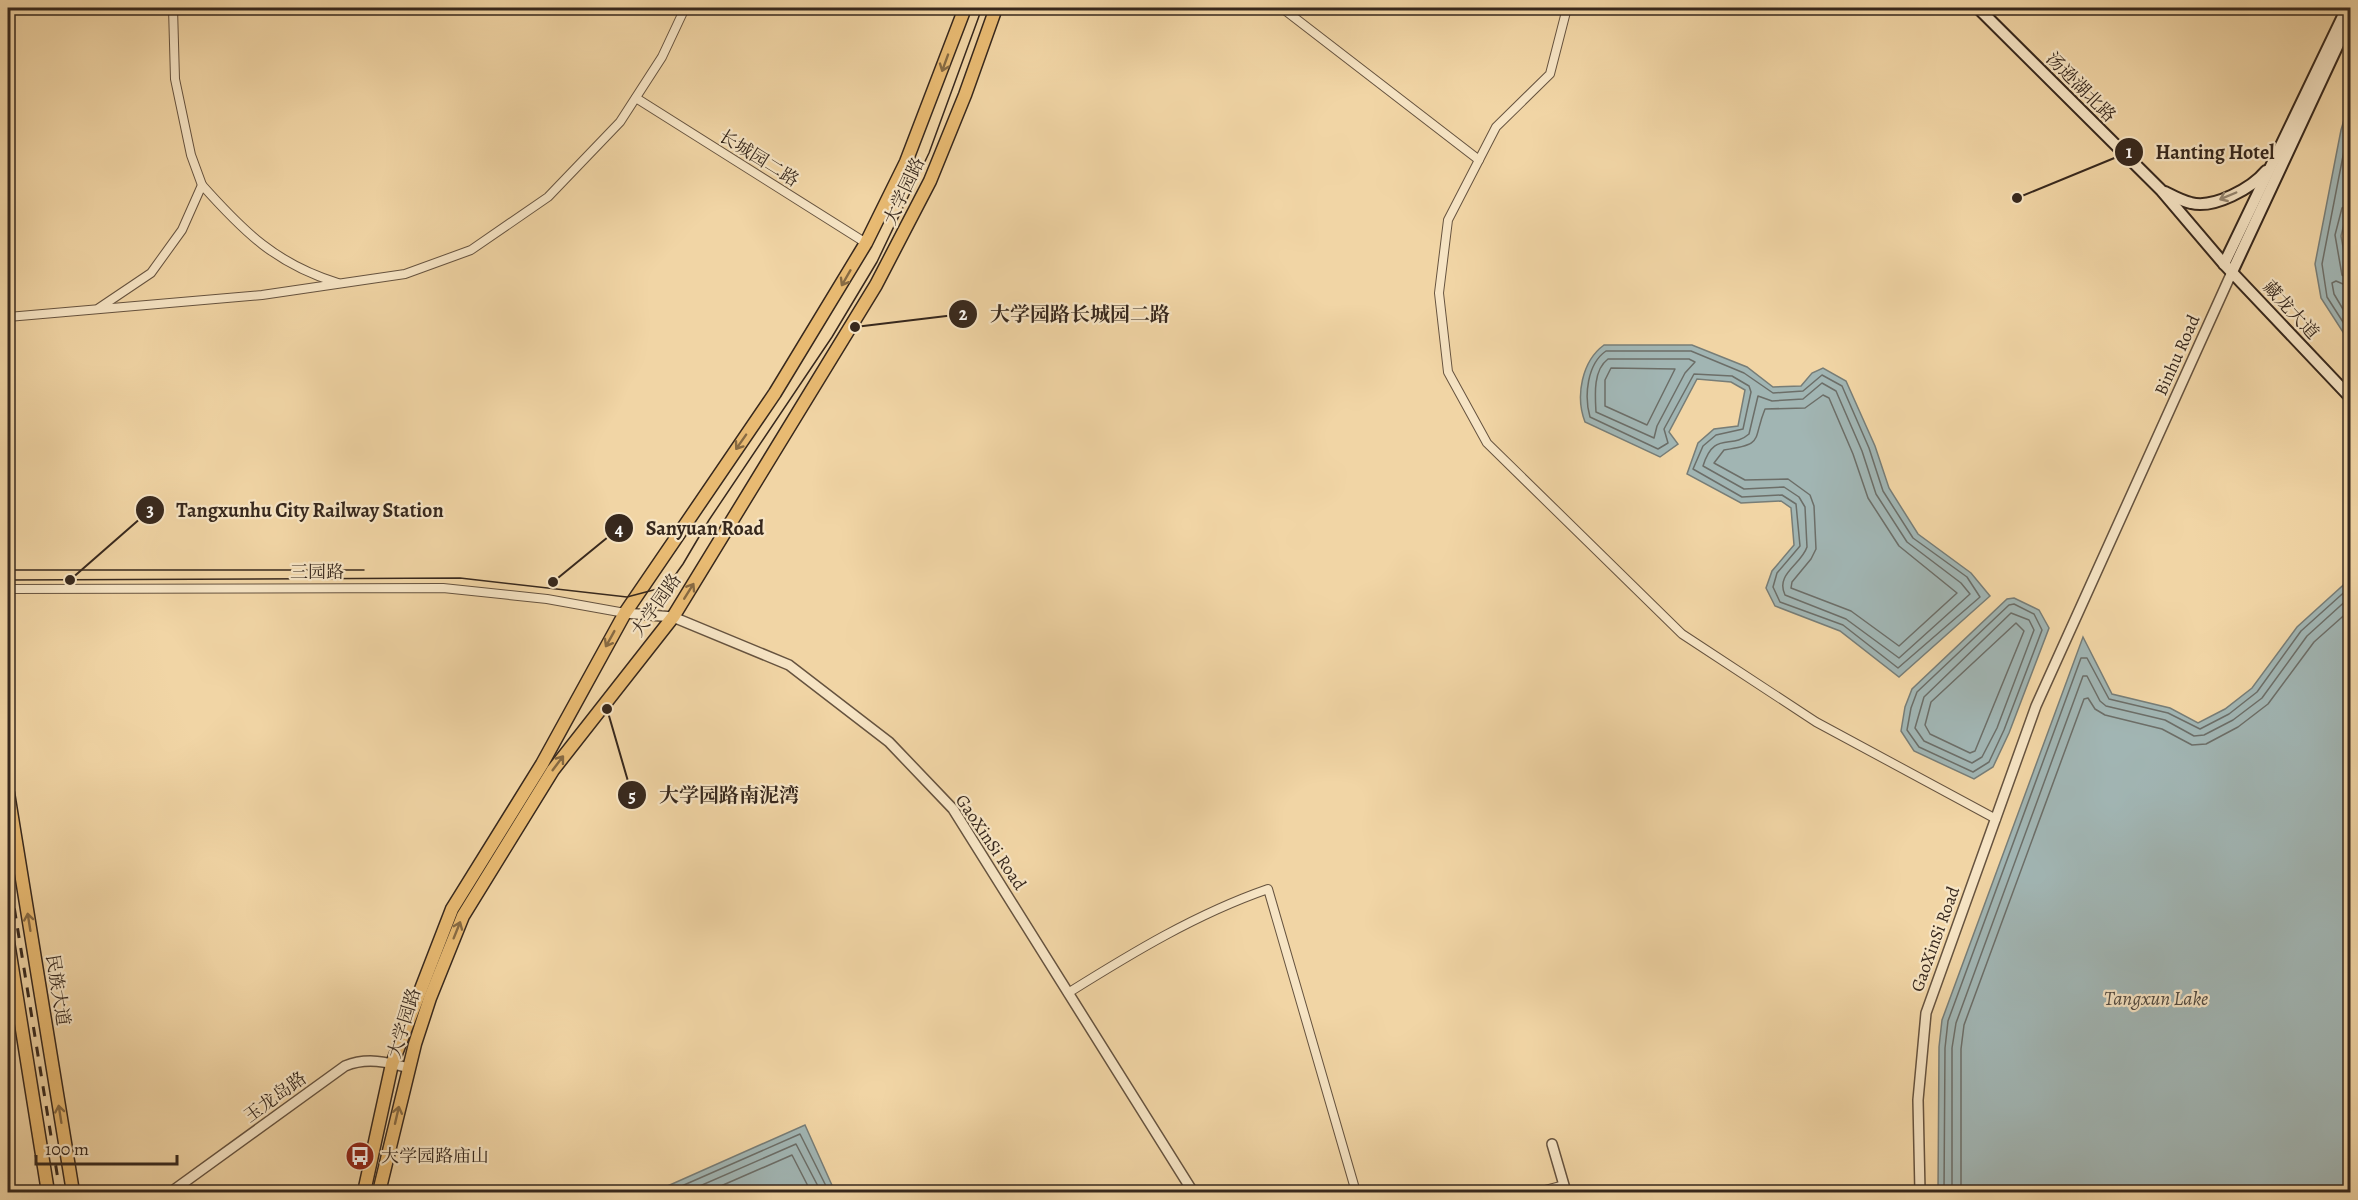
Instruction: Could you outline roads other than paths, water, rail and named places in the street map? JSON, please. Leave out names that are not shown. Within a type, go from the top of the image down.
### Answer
[{"type":"main road","name":"大学园路","points":[[364,1192],[392,1064],[452,909],[542,764],[625,613],[775,393],[866,243],[906,162],[964,8]]},
{"type":"main road","name":"大学园路","points":[[379,1192],[409,1068],[430,998],[463,916],[553,770],[672,617],[881,276],[930,181],[965,95],[996,8]]},
{"type":"main road","name":"汤逊湖北路","points":[[1978,8],[2161,190],[2228,268]]},
{"type":"main road","name":"Binhu Road","points":[[2228,268],[2274,161],[2347,8]]},
{"type":"main road","name":"Binhu Road","points":[[2228,268],[2350,19]]},
{"type":"main road","name":"汤逊湖北路","points":[[2161,190],[2192,204],[2213,202],[2235,194],[2262,176],[2274,161]]},
{"type":"main road","name":"藏龙大道","points":[[2228,268],[2350,398]]},
{"type":"main road","name":"民族大道","points":[[8,793],[73,1192]]},
{"type":"main road","points":[[8,942],[48,1192]]},
{"type":"street","points":[[173,8],[175,79],[191,154],[202,185],[263,246],[305,273],[340,283]]},
{"type":"street","points":[[8,317],[262,294],[405,274],[471,250],[548,197],[620,122],[662,57],[685,8]]},
{"type":"street","points":[[1282,8],[1479,160]]},
{"type":"street","points":[[1567,8],[1550,74],[1496,127],[1448,220],[1439,293],[1448,372],[1488,443],[1682,634],[1816,722],[1996,819]]},
{"type":"street","name":"长城园二路","points":[[636,98],[866,243]]},
{"type":"street","points":[[97,309],[151,273],[182,230],[202,185]]},
{"type":"street","name":"Binhu Road","points":[[1996,819],[2036,706],[2228,268]]},
{"type":"street","name":"三园路","points":[[8,589],[443,588],[547,599],[625,613]]},
{"type":"street","name":"GaoXinSi Road","points":[[625,613],[672,617],[789,665],[889,742],[953,809],[1193,1192]]},
{"type":"street","name":"GaoXinSi Road","points":[[1920,1192],[1918,1100],[1926,1013],[1996,819]]},
{"type":"street","points":[[1068,993],[1146,945],[1231,902],[1268,890],[1356,1192]]},
{"type":"street","name":"玉龙岛路","points":[[171,1192],[345,1066],[357,1060],[409,1068]]},
{"type":"street","points":[[1537,1192],[1565,1189],[1552,1144]]},
{"type":"water","points":[[2350,100],[2350,200],[2341,236],[2350,286],[2350,343],[2321,298],[2315,264],[2341,130]]},
{"type":"water","points":[[1604,345],[1692,345],[1747,367],[1773,387],[1801,386],[1812,373],[1823,368],[1846,381],[1875,446],[1889,488],[1918,534],[1971,573],[1990,596],[1899,677],[1840,631],[1775,606],[1766,588],[1772,571],[1794,545],[1791,508],[1781,501],[1741,503],[1687,474],[1698,443],[1714,429],[1738,426],[1745,390],[1731,382],[1697,379],[1669,432],[1678,444],[1660,457],[1585,422],[1581,401],[1582,380],[1590,360]]},
{"type":"water","name":"Tangxun Lake","points":[[2350,579],[2350,1192],[1938,1192],[1939,1047],[1942,1020],[2083,637],[2112,694],[2170,708],[2198,723],[2225,709],[2252,688],[2297,627]]},
{"type":"water","points":[[2014,598],[2039,610],[2049,628],[2009,733],[1993,767],[1974,779],[1914,751],[1901,731],[1905,707],[1912,689],[2007,599]]},
{"type":"water","points":[[805,1125],[835,1192],[654,1192]]},
{"type":"tram line","points":[[8,580],[460,578],[627,597],[661,588],[673,578],[683,564],[709,520],[832,337],[877,262],[929,153],[982,8]]},
{"type":"tram line","points":[[8,570],[364,570]]},
{"type":"railway","points":[[8,869],[60,1192]]},
{"type":"place","name":"Hanting Hotel","points":[[2017,198]]},
{"type":"place","name":"大学园路长城园二路","points":[[855,327]]},
{"type":"place","name":"Tangxunhu City Railway Station","points":[[70,580]]},
{"type":"place","name":"Sanyuan Road","points":[[553,582]]},
{"type":"place","name":"大学园路南泥湾","points":[[607,709]]},
{"type":"place","name":"大学园路庙山","points":[[360,1156]]}]
